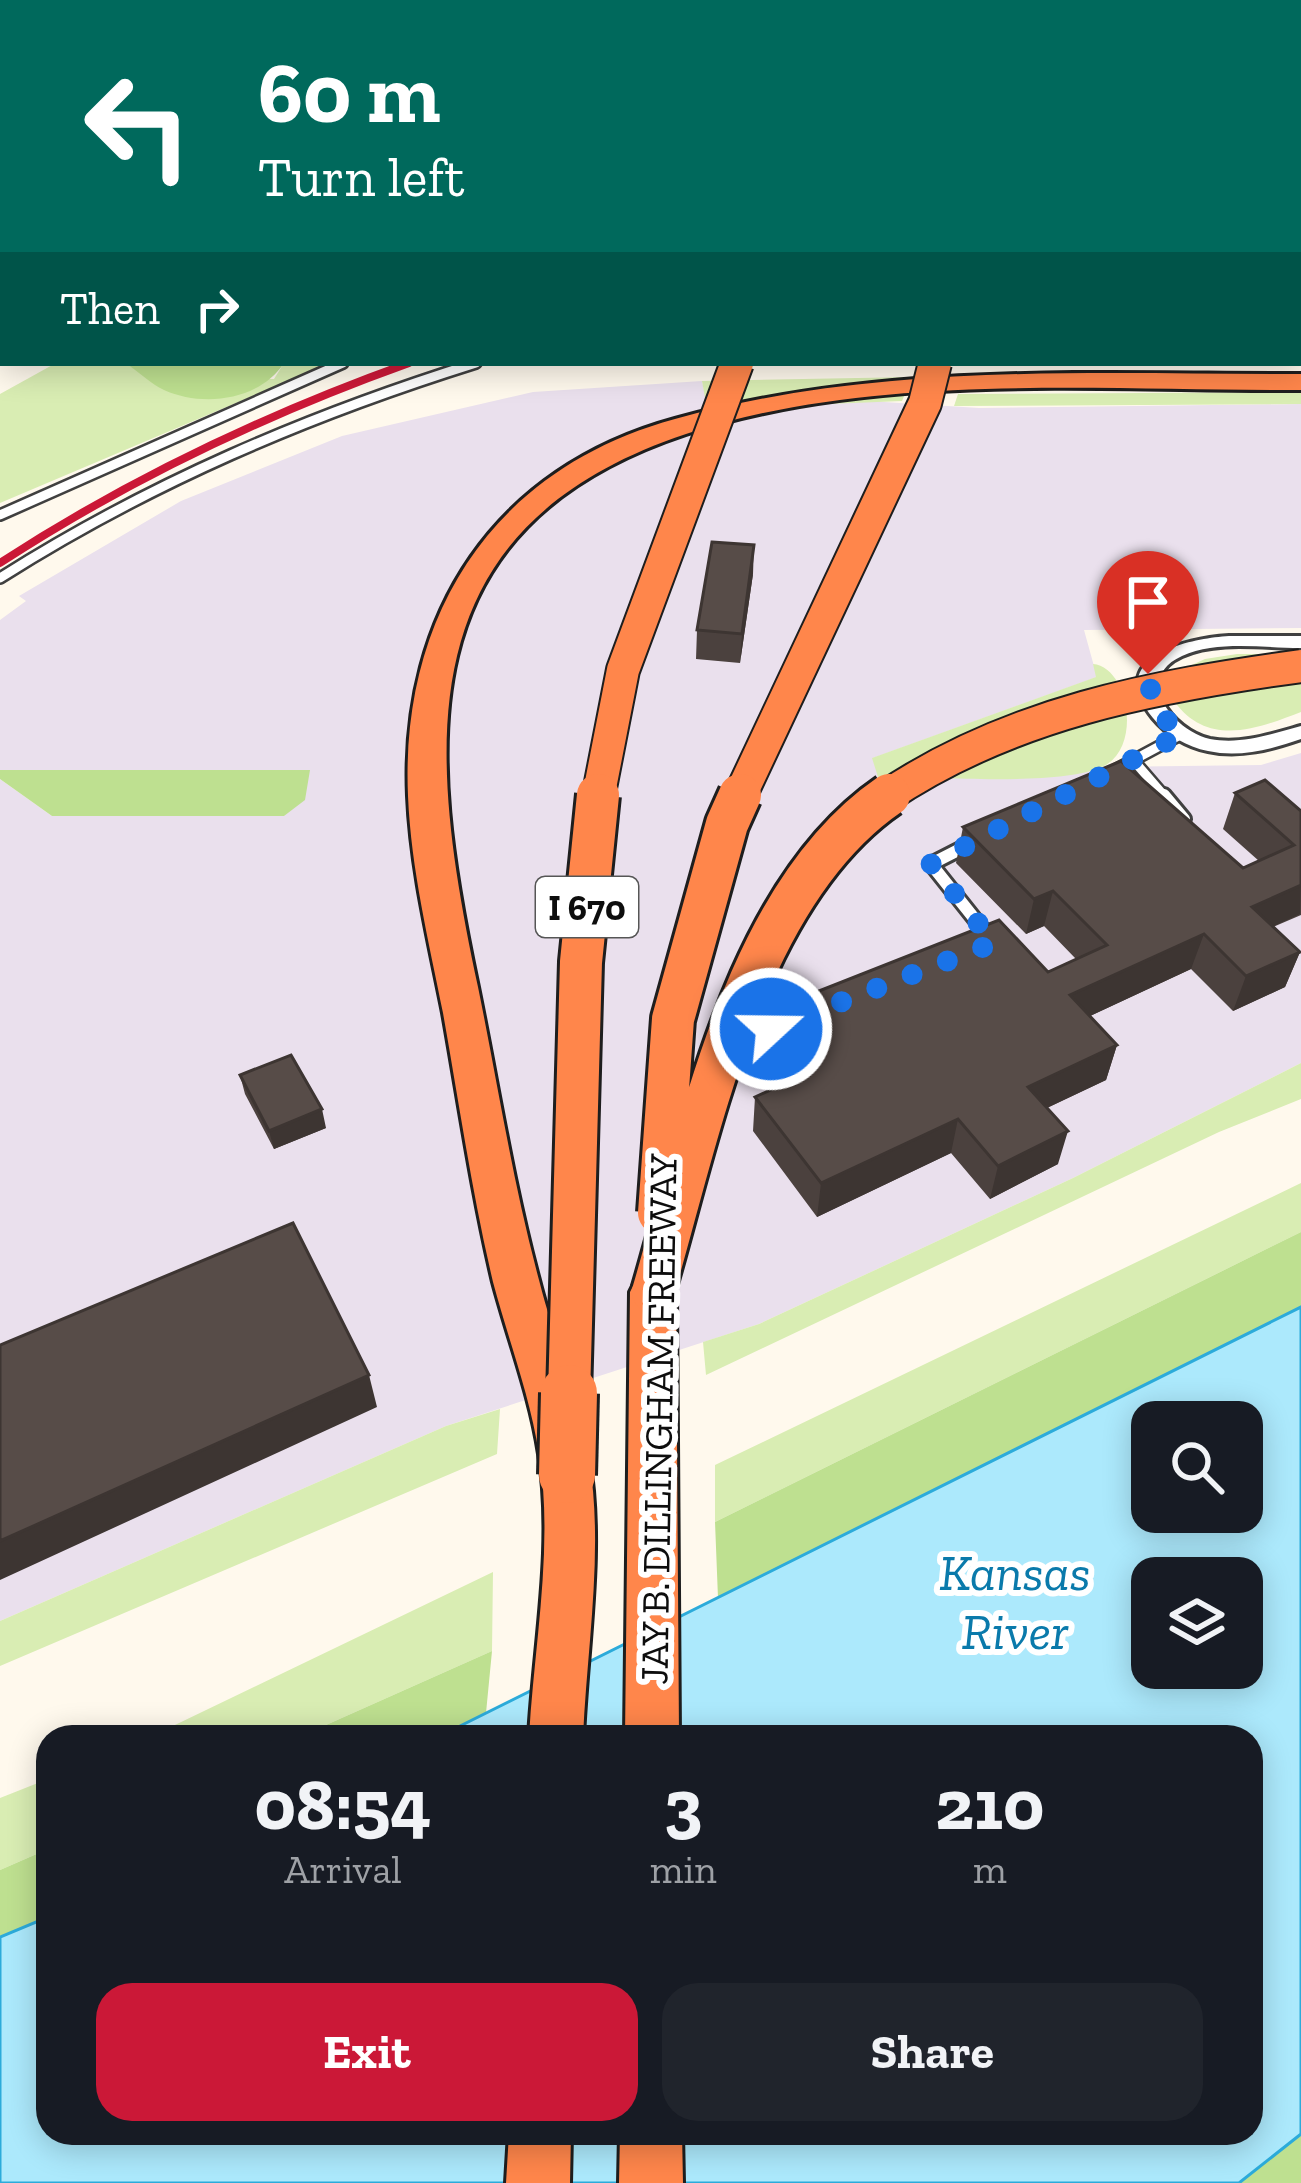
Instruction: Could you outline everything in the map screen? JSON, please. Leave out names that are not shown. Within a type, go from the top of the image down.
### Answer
[{"type":"highway","name":"I 670","points":[[557,1725],[581,962],[597,802],[623,670],[735,366]]},
{"type":"highway","name":"JAY B. DILLINGHAM FREEWAY","points":[[652,1725],[653,1292],[674,1019],[728,824],[919,418],[934,366]]},
{"type":"highway","points":[[567,1475],[511,1260],[434,869],[425,789],[429,703],[446,622],[476,563],[519,514],[574,472],[677,427],[772,404],[905,386],[1301,382]]},
{"type":"highway","points":[[653,1292],[757,970],[814,873],[869,808],[949,758],[1032,721],[1221,676],[1301,666]]},
{"type":"highway","points":[[538,2183],[540,2145]]},
{"type":"highway","points":[[651,2145],[651,2183]]},
{"type":"street","points":[[1301,642],[1180,651],[1160,660],[1148,674],[1154,709],[1182,734],[1204,744],[1265,745],[1301,732]]},
{"type":"lane","points":[[0,515],[336,366]]},
{"type":"lane","points":[[0,578],[126,504],[277,428],[467,366]]},
{"type":"lane","points":[[1093,782],[1182,734]]},
{"type":"lane","points":[[1133,761],[1193,829]]},
{"type":"lane","points":[[971,951],[994,943],[931,864],[992,833]]},
{"type":"shaded area","points":[[702,381],[708,409],[868,401],[979,408],[1301,404],[1301,628],[1084,630],[1097,677],[873,758],[879,777],[1052,775],[1104,767],[1261,765],[1301,753],[1301,1063],[1073,1178],[759,1324],[446,1426],[0,1621],[0,779],[52,816],[284,816],[309,770],[0,770],[0,620],[26,601],[19,596],[181,501],[342,436],[533,392]]},
{"type":"green space","points":[[51,366],[130,366],[144,375],[274,379],[282,366],[323,366],[0,503],[0,394]]},
{"type":"green space","points":[[129,366],[282,366],[261,385],[230,397],[196,399],[154,384]]},
{"type":"green space","points":[[912,377],[902,401],[707,409],[702,381]]},
{"type":"green space","points":[[1301,392],[1301,404],[954,406],[958,394]]},
{"type":"green space","points":[[1301,654],[1301,712],[1234,731],[1202,725],[1187,716],[1174,701],[1183,669],[1205,659]]},
{"type":"green space","points":[[1093,664],[1115,679],[1126,710],[1123,744],[1102,767],[1026,779],[878,777],[872,758],[1096,677]]},
{"type":"green space","points":[[0,770],[310,770],[305,800],[284,816],[52,816],[0,779]]},
{"type":"green space","points":[[1301,1063],[1301,1099],[1219,1132],[706,1375],[703,1342],[759,1324],[1073,1178]]},
{"type":"green space","points":[[1301,1183],[1301,1232],[715,1522],[715,1465]]},
{"type":"green space","points":[[1301,1232],[1301,1307],[718,1598],[715,1522]]},
{"type":"green space","points":[[500,1409],[497,1454],[0,1666],[0,1621],[446,1426]]},
{"type":"green space","points":[[493,1572],[492,1651],[326,1725],[175,1725]]},
{"type":"green space","points":[[492,1651],[486,1713],[462,1725],[326,1725]]},
{"type":"green space","points":[[36,1784],[36,1854],[0,1870],[0,1798]]},
{"type":"green space","points":[[36,1854],[36,1922],[0,1937],[0,1870]]},
{"type":"green space","points":[[1301,2134],[1301,2183],[1239,2183]]},
{"type":"water","name":"Kansas River","points":[[1301,1307],[1301,2134],[1239,2183],[0,2183],[0,1937],[36,1922],[36,2145],[1263,2145],[1263,1725],[462,1725]]},
{"type":"building","points":[[712,542],[754,545],[742,634],[697,630]]},
{"type":"building","points":[[1121,761],[1243,868],[1294,845],[1235,793],[1265,780],[1301,811],[1301,885],[1252,907],[1300,952],[1246,976],[1204,934],[1070,995],[1117,1045],[1028,1087],[1068,1131],[998,1166],[958,1119],[821,1183],[755,1097],[810,1072],[763,1013],[999,920],[1048,972],[1107,945],[1053,891],[1034,899],[963,827]]},
{"type":"building","points":[[291,1055],[322,1109],[269,1131],[240,1075]]},
{"type":"building","points":[[293,1223],[369,1375],[0,1541],[0,1345]]},
{"type":"railway","points":[[0,563],[198,451],[401,366]]},
{"type":"route","points":[[771,1029],[994,943],[931,864],[1182,734],[1154,709],[1148,674]]}]
